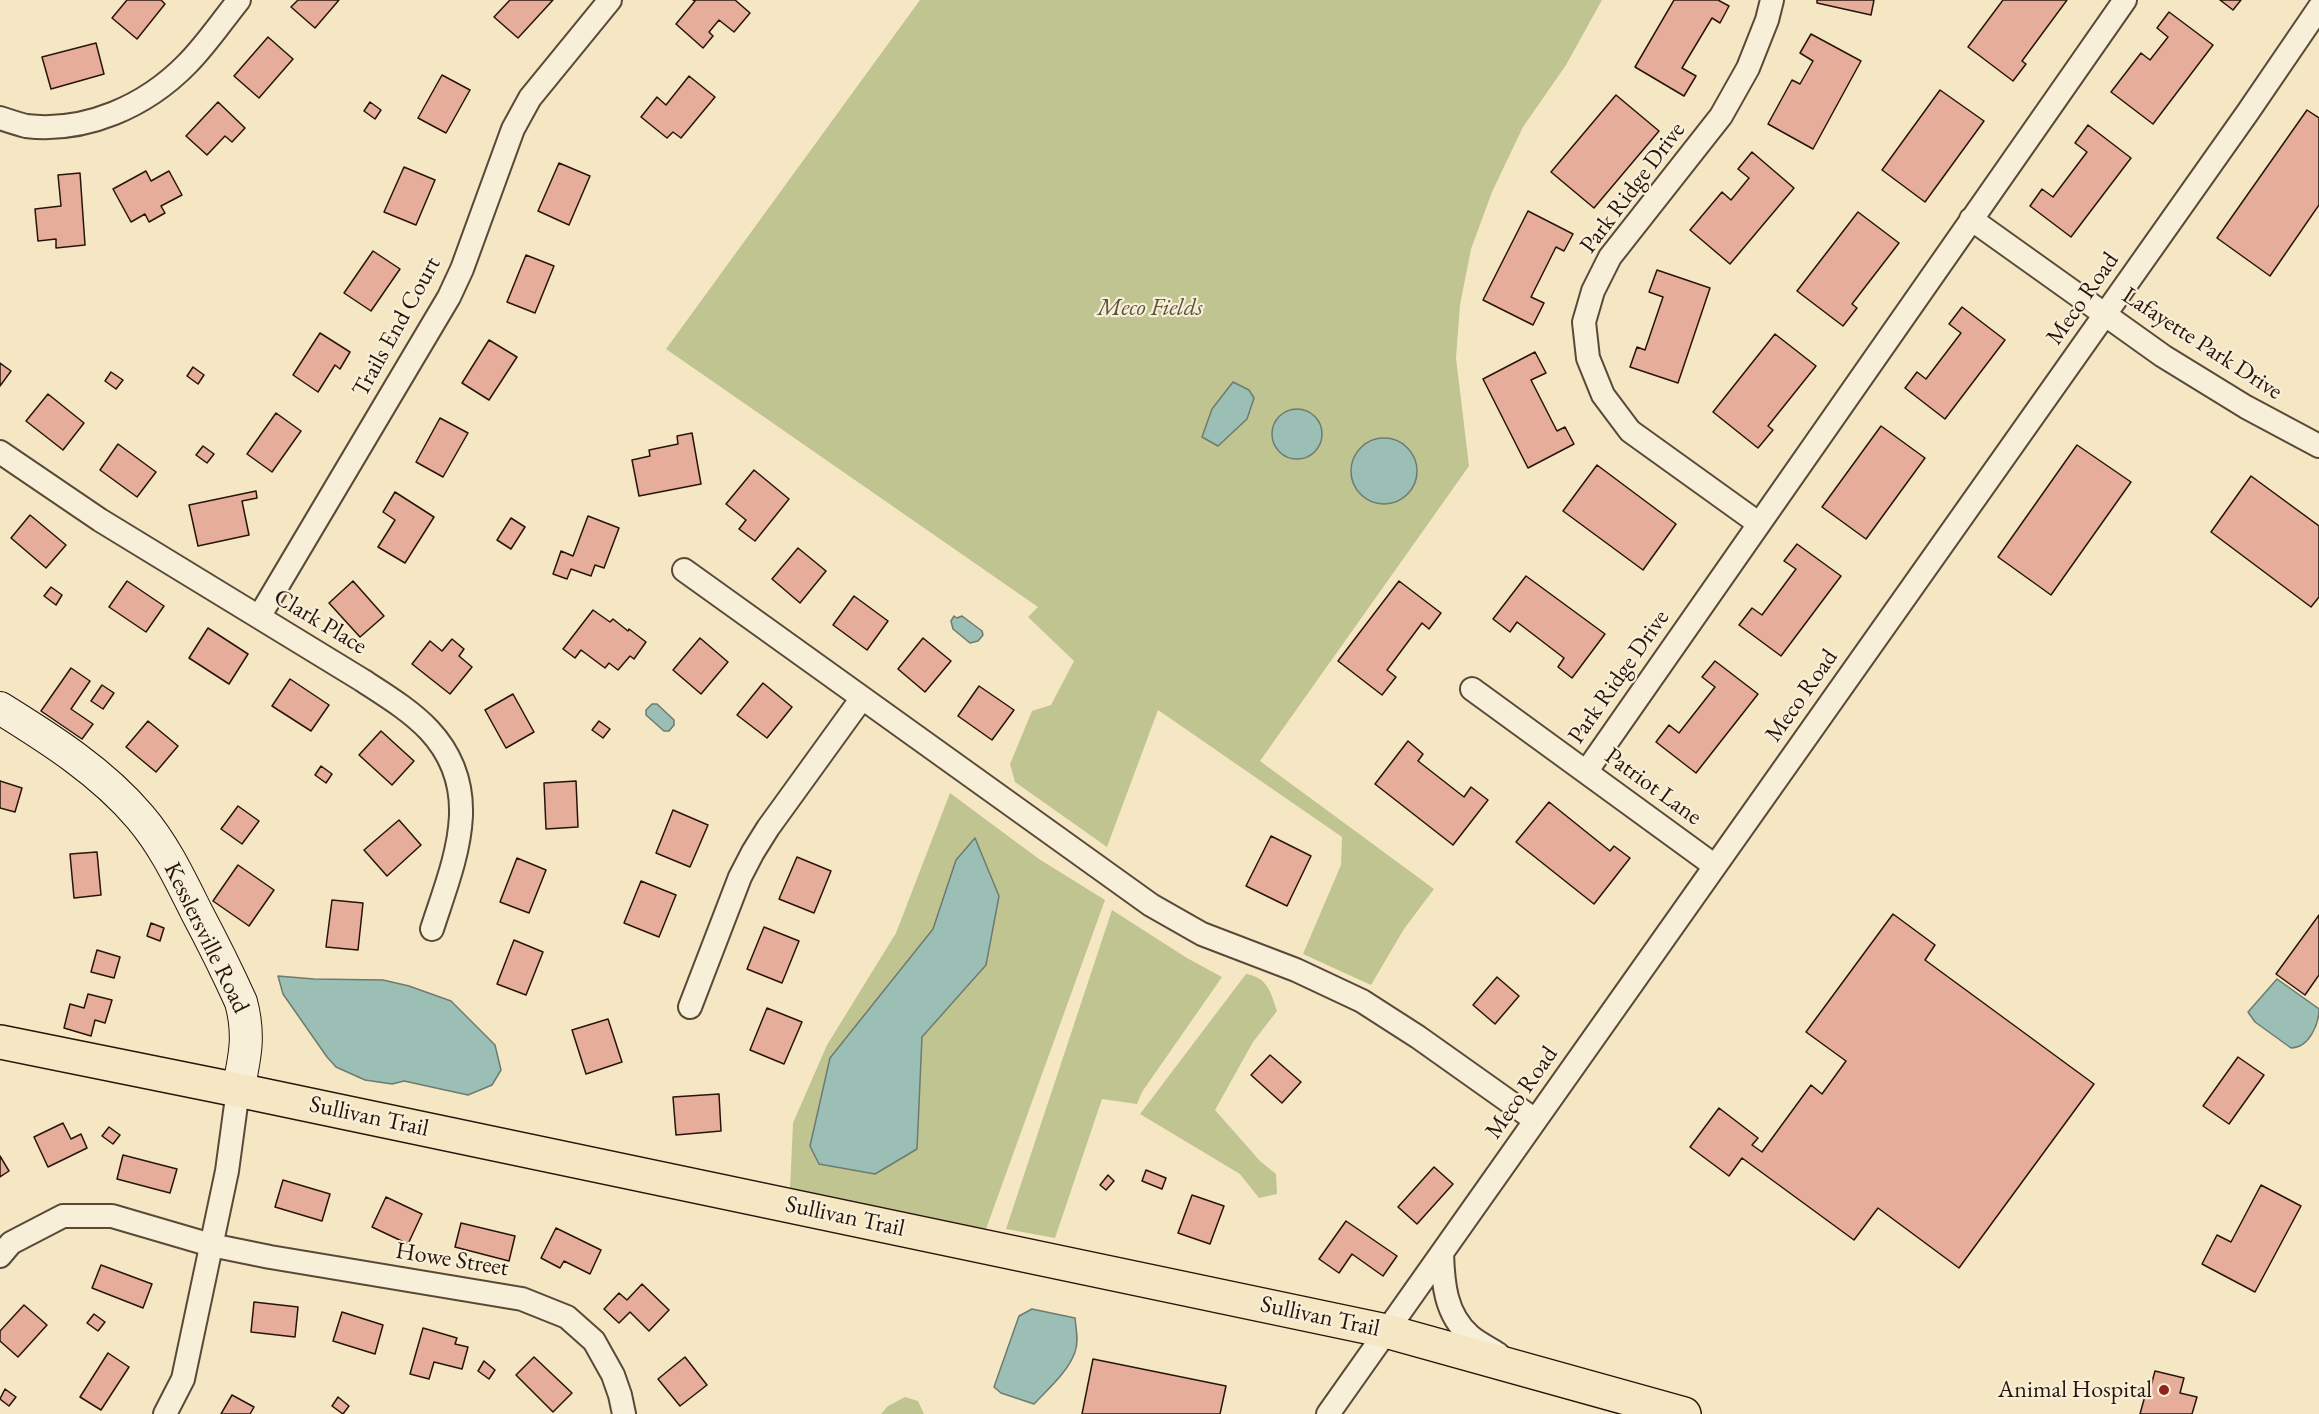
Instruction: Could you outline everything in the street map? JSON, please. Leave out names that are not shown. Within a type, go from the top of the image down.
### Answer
[{"type":"main road","name":"Kesslersville Road","points":[[0,708],[43,735],[93,772],[140,818],[158,841],[241,1002],[246,1020],[247,1043],[238,1090]]},
{"type":"main road","name":"Sullivan Trail","points":[[0,1042],[1386,1331],[1684,1414]]},
{"type":"street","points":[[0,118],[25,126],[50,127],[76,124],[108,116],[136,104],[163,86],[188,63],[239,0]]},
{"type":"street","name":"Trails End Court","points":[[259,617],[449,297],[462,269],[513,129],[530,98],[610,0]]},
{"type":"street","name":"Park Ridge Drive","points":[[1758,523],[1630,431],[1603,395],[1588,358],[1584,322],[1593,291],[1610,257],[1721,116],[1748,68],[1767,20],[1772,0]]},
{"type":"street","name":"Park Ridge Drive","points":[[1586,772],[2125,0]]},
{"type":"street","name":"Meco Road","points":[[1328,1414],[2319,8]]},
{"type":"street","name":"Lafayette Park Drive","points":[[1971,219],[2163,356],[2246,407],[2319,446]]},
{"type":"street","name":"Clark Place","points":[[1,455],[100,520],[353,674],[404,708],[428,729],[454,772],[463,807],[460,838],[432,929]]},
{"type":"street","points":[[684,570],[1151,905],[1202,933],[1296,970],[1362,1001],[1419,1036],[1536,1120]]},
{"type":"street","name":"Patriot Lane","points":[[1472,689],[1715,866]]},
{"type":"street","points":[[690,1007],[740,877],[753,852],[862,698]]},
{"type":"street","name":"Kesslersville Road","points":[[165,1414],[183,1379],[227,1171],[238,1090]]},
{"type":"street","name":"Howe Street","points":[[0,1256],[11,1243],[63,1216],[112,1216],[211,1245],[270,1257],[522,1299],[567,1317],[594,1341],[604,1356],[620,1395],[624,1414]]},
{"type":"street","points":[[1442,1252],[1443,1288],[1453,1315],[1470,1336],[1520,1368]]},
{"type":"green space","name":"Meco Fields","points":[[920,0],[1602,0],[1566,65],[1523,127],[1492,192],[1471,249],[1460,305],[1456,358],[1469,466],[1260,761],[1434,889],[1404,929],[1371,985],[1303,954],[1341,865],[1342,837],[1158,710],[1107,847],[1015,782],[1010,764],[1032,711],[1051,705],[1074,661],[1028,617],[1038,607],[666,349]]},
{"type":"green space","points":[[950,793],[1039,859],[1105,900],[986,1229],[790,1190],[793,1123],[827,1045],[896,933]]},
{"type":"green space","points":[[1112,910],[1187,958],[1222,977],[1142,1092],[1137,1104],[1102,1099],[1055,1238],[1006,1229]]},
{"type":"green space","points":[[1246,974],[1259,978],[1263,982],[1270,992],[1277,1011],[1253,1042],[1215,1110],[1260,1161],[1276,1174],[1277,1194],[1259,1198],[1240,1174],[1140,1114]]},
{"type":"green space","points":[[905,1397],[918,1401],[924,1414],[881,1414],[888,1406]]},
{"type":"water","points":[[1233,382],[1249,390],[1254,398],[1247,419],[1218,446],[1202,437],[1212,409]]},
{"type":"water","points":[[1297,409],[1315,416],[1322,434],[1315,452],[1297,459],[1279,452],[1272,434],[1279,416]]},
{"type":"water","points":[[1378,438],[1390,438],[1402,443],[1412,453],[1417,471],[1415,484],[1402,499],[1390,504],[1378,504],[1366,499],[1356,489],[1351,477],[1351,465],[1356,453],[1366,443]]},
{"type":"water","points":[[954,616],[957,618],[962,616],[982,631],[983,635],[978,641],[970,643],[953,629],[951,621]]},
{"type":"water","points":[[652,704],[657,704],[674,720],[674,725],[669,731],[664,731],[646,715],[646,710]]},
{"type":"water","points":[[975,838],[999,896],[986,965],[922,1037],[917,1149],[875,1174],[819,1164],[810,1146],[830,1058],[933,929],[956,860]]},
{"type":"water","points":[[278,976],[383,980],[409,986],[451,1001],[495,1045],[501,1070],[492,1085],[468,1095],[404,1081],[392,1084],[365,1080],[336,1067],[327,1057],[283,994]]},
{"type":"water","points":[[2277,979],[2319,1009],[2312,1034],[2308,1040],[2297,1047],[2291,1048],[2255,1022],[2248,1012]]},
{"type":"water","points":[[1032,1309],[1075,1318],[1077,1339],[1075,1352],[1068,1366],[1034,1404],[1001,1393],[994,1387],[1019,1316]]},
{"type":"building","points":[[127,0],[161,0],[165,4],[137,39],[112,18]]},
{"type":"building","points":[[298,0],[339,0],[315,28],[291,7]]},
{"type":"building","points":[[510,0],[553,0],[518,38],[494,17]]},
{"type":"building","points":[[693,0],[735,0],[750,13],[734,32],[719,20],[709,32],[713,36],[703,48],[676,24],[695,1]]},
{"type":"building","points":[[1674,0],[1718,0],[1729,6],[1720,23],[1712,18],[1682,68],[1696,76],[1684,96],[1635,67]]},
{"type":"building","points":[[1817,0],[1874,0],[1871,15],[1817,3]]},
{"type":"building","points":[[2003,0],[2067,0],[2022,61],[2026,64],[2013,81],[1968,47]]},
{"type":"building","points":[[2220,0],[2241,0],[2233,10]]},
{"type":"building","points":[[2169,12],[2213,45],[2153,124],[2111,92],[2141,53],[2150,60],[2168,37],[2157,28]]},
{"type":"building","points":[[1811,34],[1861,61],[1813,149],[1768,124],[1792,80],[1800,84],[1813,61],[1800,53]]},
{"type":"building","points":[[268,37],[293,59],[259,98],[234,76]]},
{"type":"building","points":[[96,43],[104,74],[51,89],[42,57]]},
{"type":"building","points":[[442,75],[470,90],[446,133],[418,118]]},
{"type":"building","points":[[689,76],[715,97],[681,138],[673,132],[667,138],[641,117],[657,97],[666,105]]},
{"type":"building","points":[[1940,90],[1984,121],[1925,202],[1882,170]]},
{"type":"building","points":[[1616,95],[1659,131],[1594,208],[1551,172]]},
{"type":"building","points":[[218,102],[245,128],[232,142],[225,136],[207,155],[186,136]]},
{"type":"building","points":[[370,102],[381,110],[375,119],[364,111]]},
{"type":"building","points":[[2307,110],[2319,118],[2319,205],[2270,276],[2217,238]]},
{"type":"building","points":[[2088,125],[2131,158],[2071,237],[2030,206],[2042,189],[2053,197],[2087,152],[2075,143]]},
{"type":"building","points":[[1752,152],[1794,188],[1730,264],[1690,230],[1722,192],[1731,200],[1749,178],[1738,169]]},
{"type":"building","points":[[559,163],[590,176],[569,225],[538,211]]},
{"type":"building","points":[[404,167],[435,180],[416,225],[384,212]]},
{"type":"building","points":[[146,171],[151,181],[169,171],[182,195],[161,206],[165,213],[149,222],[145,214],[131,222],[113,189]]},
{"type":"building","points":[[80,173],[85,245],[56,248],[56,239],[38,241],[35,209],[61,206],[58,175]]},
{"type":"building","points":[[1528,211],[1573,234],[1564,251],[1556,247],[1531,297],[1544,303],[1533,325],[1483,300]]},
{"type":"building","points":[[1858,212],[1899,243],[1852,304],[1857,308],[1843,326],[1797,291]]},
{"type":"building","points":[[373,251],[400,269],[371,311],[344,293]]},
{"type":"building","points":[[526,255],[554,266],[535,313],[507,302]]},
{"type":"building","points":[[1657,270],[1710,288],[1678,383],[1630,367],[1637,347],[1645,350],[1663,297],[1649,292]]},
{"type":"building","points":[[1962,307],[2005,340],[1945,419],[1905,388],[1917,372],[1926,379],[1961,333],[1949,324]]},
{"type":"building","points":[[320,333],[350,352],[340,369],[335,365],[318,392],[293,375]]},
{"type":"building","points":[[1775,334],[1816,366],[1768,426],[1773,430],[1758,448],[1713,412]]},
{"type":"building","points":[[489,340],[517,357],[489,400],[462,383]]},
{"type":"building","points":[[1535,352],[1546,373],[1531,380],[1557,431],[1565,427],[1574,444],[1528,468],[1483,379]]},
{"type":"building","points":[[0,363],[11,371],[0,386]]},
{"type":"building","points":[[193,367],[204,375],[198,384],[187,376]]},
{"type":"building","points":[[111,372],[123,380],[116,389],[105,381]]},
{"type":"building","points":[[48,394],[84,423],[63,450],[26,421]]},
{"type":"building","points":[[276,413],[301,431],[272,472],[247,454]]},
{"type":"building","points":[[440,418],[468,433],[443,477],[416,462]]},
{"type":"building","points":[[1881,426],[1925,458],[1866,539],[1822,507]]},
{"type":"building","points":[[692,433],[701,484],[639,496],[632,460],[650,456],[649,450],[678,444],[677,436]]},
{"type":"building","points":[[118,444],[156,472],[137,497],[100,470]]},
{"type":"building","points":[[2077,445],[2131,482],[2051,595],[1998,557]]},
{"type":"building","points":[[203,446],[214,454],[207,463],[196,455]]},
{"type":"building","points":[[1597,465],[1676,524],[1643,570],[1563,511]]},
{"type":"building","points":[[754,470],[789,499],[755,541],[739,529],[746,520],[726,504]]},
{"type":"building","points":[[2251,476],[2319,526],[2319,597],[2311,607],[2211,532]]},
{"type":"building","points":[[256,491],[257,498],[242,501],[249,535],[198,546],[189,505]]},
{"type":"building","points":[[395,492],[434,517],[405,563],[378,547],[395,520],[383,512]]},
{"type":"building","points":[[30,515],[66,545],[46,568],[11,538]]},
{"type":"building","points":[[588,516],[619,528],[604,568],[595,565],[591,576],[571,569],[567,579],[553,574],[561,551],[573,556]]},
{"type":"building","points":[[511,518],[525,527],[511,549],[497,540]]},
{"type":"building","points":[[1797,544],[1841,576],[1781,656],[1739,625],[1752,608],[1762,615],[1796,569],[1784,561]]},
{"type":"building","points":[[798,548],[826,571],[800,603],[772,579]]},
{"type":"building","points":[[1526,576],[1605,634],[1572,678],[1558,667],[1564,658],[1517,622],[1510,632],[1493,619]]},
{"type":"building","points":[[127,581],[164,606],[146,632],[109,607]]},
{"type":"building","points":[[353,581],[384,616],[360,637],[329,603]]},
{"type":"building","points":[[1399,581],[1441,613],[1429,629],[1422,623],[1387,670],[1396,677],[1382,695],[1338,661]]},
{"type":"building","points":[[51,587],[62,595],[56,605],[44,596]]},
{"type":"building","points":[[854,596],[888,621],[867,650],[833,625]]},
{"type":"building","points":[[593,610],[610,622],[613,619],[646,642],[634,659],[630,656],[618,670],[609,663],[605,668],[581,650],[575,658],[563,649]]},
{"type":"building","points":[[208,628],[248,654],[229,684],[189,658]]},
{"type":"building","points":[[700,638],[728,662],[701,694],[673,670]]},
{"type":"building","points":[[923,638],[951,661],[925,692],[898,669]]},
{"type":"building","points":[[452,639],[464,649],[459,656],[472,667],[450,694],[412,664],[430,641],[442,651]]},
{"type":"building","points":[[1715,661],[1758,694],[1696,773],[1656,742],[1669,725],[1679,733],[1715,687],[1702,677]]},
{"type":"building","points":[[71,668],[90,681],[71,709],[93,724],[82,739],[41,711]]},
{"type":"building","points":[[290,679],[329,705],[311,731],[272,706]]},
{"type":"building","points":[[763,683],[792,707],[767,738],[737,715]]},
{"type":"building","points":[[102,685],[114,693],[103,709],[91,701]]},
{"type":"building","points":[[979,686],[1014,710],[992,740],[958,716]]},
{"type":"building","points":[[513,694],[534,732],[506,748],[485,710]]},
{"type":"building","points":[[148,721],[178,746],[156,772],[126,747]]},
{"type":"building","points":[[599,721],[610,729],[603,738],[592,730]]},
{"type":"building","points":[[381,731],[414,761],[392,785],[359,755]]},
{"type":"building","points":[[1408,741],[1423,754],[1418,761],[1464,797],[1471,787],[1488,800],[1453,845],[1375,784]]},
{"type":"building","points":[[321,766],[332,774],[326,783],[315,775]]},
{"type":"building","points":[[0,781],[22,788],[15,812],[0,808]]},
{"type":"building","points":[[576,781],[578,827],[546,829],[544,783]]},
{"type":"building","points":[[1549,802],[1610,851],[1614,846],[1630,858],[1594,904],[1516,842]]},
{"type":"building","points":[[238,806],[259,821],[242,844],[221,829]]},
{"type":"building","points":[[673,810],[708,825],[690,867],[656,853]]},
{"type":"building","points":[[399,820],[421,845],[387,876],[364,850]]},
{"type":"building","points":[[1271,836],[1311,856],[1287,906],[1246,886]]},
{"type":"building","points":[[97,852],[101,895],[74,898],[70,854]]},
{"type":"building","points":[[797,857],[831,871],[814,913],[779,899]]},
{"type":"building","points":[[517,858],[546,870],[529,913],[500,902]]},
{"type":"building","points":[[238,865],[274,890],[249,926],[213,901]]},
{"type":"building","points":[[641,881],[676,895],[659,937],[624,923]]},
{"type":"building","points":[[332,900],[363,903],[358,950],[326,947]]},
{"type":"building","points":[[1893,914],[1935,945],[1925,960],[2094,1084],[1959,1268],[1878,1208],[1854,1240],[1742,1158],[1729,1176],[1690,1147],[1719,1108],[1758,1138],[1752,1145],[1762,1152],[1811,1085],[1822,1094],[1846,1061],[1806,1032]]},
{"type":"building","points":[[2319,915],[2319,975],[2305,995],[2276,974]]},
{"type":"building","points":[[151,923],[164,928],[160,941],[147,936]]},
{"type":"building","points":[[764,927],[799,941],[782,983],[747,969]]},
{"type":"building","points":[[514,940],[543,952],[526,995],[497,984]]},
{"type":"building","points":[[97,950],[120,957],[114,978],[91,972]]},
{"type":"building","points":[[1497,977],[1519,996],[1495,1024],[1473,1005]]},
{"type":"building","points":[[88,994],[112,1000],[105,1023],[95,1020],[91,1036],[64,1028],[70,1004],[84,1008]]},
{"type":"building","points":[[767,1008],[802,1022],[784,1064],[750,1050]]},
{"type":"building","points":[[608,1019],[622,1062],[586,1074],[572,1030]]},
{"type":"building","points":[[1270,1055],[1301,1082],[1282,1103],[1251,1075]]},
{"type":"building","points":[[2238,1057],[2264,1075],[2229,1124],[2203,1106]]},
{"type":"building","points":[[719,1094],[721,1131],[676,1135],[673,1097]]},
{"type":"building","points":[[63,1123],[71,1139],[81,1134],[87,1148],[48,1167],[34,1137]]},
{"type":"building","points":[[109,1127],[120,1135],[113,1144],[102,1136]]},
{"type":"building","points":[[123,1155],[177,1169],[170,1193],[117,1179]]},
{"type":"building","points":[[0,1156],[9,1171],[0,1177]]},
{"type":"building","points":[[1434,1167],[1453,1184],[1417,1224],[1398,1207]]},
{"type":"building","points":[[1146,1170],[1166,1178],[1162,1189],[1142,1181]]},
{"type":"building","points":[[1108,1175],[1114,1181],[1106,1190],[1100,1185]]},
{"type":"building","points":[[283,1180],[330,1194],[322,1221],[275,1207]]},
{"type":"building","points":[[2261,1185],[2301,1206],[2255,1292],[2202,1264],[2217,1235],[2231,1242]]},
{"type":"building","points":[[1192,1195],[1224,1206],[1210,1244],[1178,1233]]},
{"type":"building","points":[[386,1197],[422,1214],[408,1244],[372,1227]]},
{"type":"building","points":[[1346,1221],[1397,1256],[1383,1276],[1352,1254],[1339,1273],[1319,1259]]},
{"type":"building","points":[[461,1223],[515,1236],[509,1261],[455,1247]]},
{"type":"building","points":[[556,1228],[601,1250],[590,1274],[564,1261],[560,1268],[541,1258]]},
{"type":"building","points":[[101,1265],[152,1284],[143,1308],[92,1288]]},
{"type":"building","points":[[642,1284],[669,1310],[649,1331],[630,1312],[619,1323],[604,1309],[619,1293],[627,1300]]},
{"type":"building","points":[[254,1302],[298,1307],[295,1337],[251,1332]]},
{"type":"building","points":[[24,1305],[47,1325],[18,1357],[0,1341],[0,1331]]},
{"type":"building","points":[[342,1312],[383,1325],[375,1354],[333,1341]]},
{"type":"building","points":[[94,1314],[105,1322],[98,1331],[87,1323]]},
{"type":"building","points":[[423,1328],[457,1338],[455,1344],[468,1347],[462,1369],[434,1362],[429,1379],[410,1374]]},
{"type":"building","points":[[108,1353],[129,1367],[101,1410],[80,1397]]},
{"type":"building","points":[[534,1357],[572,1393],[553,1412],[516,1375]]},
{"type":"building","points":[[685,1357],[707,1385],[680,1406],[658,1379]]},
{"type":"building","points":[[1093,1359],[1226,1386],[1220,1414],[1082,1414]]},
{"type":"building","points":[[484,1361],[495,1370],[489,1379],[478,1371]]},
{"type":"building","name":"Animal Hospital","points":[[2155,1371],[2184,1378],[2180,1393],[2197,1397],[2192,1414],[2140,1414],[2148,1385],[2151,1386]]},
{"type":"building","points":[[5,1389],[16,1397],[9,1406],[0,1399]]},
{"type":"building","points":[[232,1395],[254,1407],[250,1414],[221,1414]]},
{"type":"building","points":[[338,1397],[349,1406],[343,1414],[332,1406]]},
{"type":"place","name":"Animal Hospital","points":[[2164,1390]]}]
